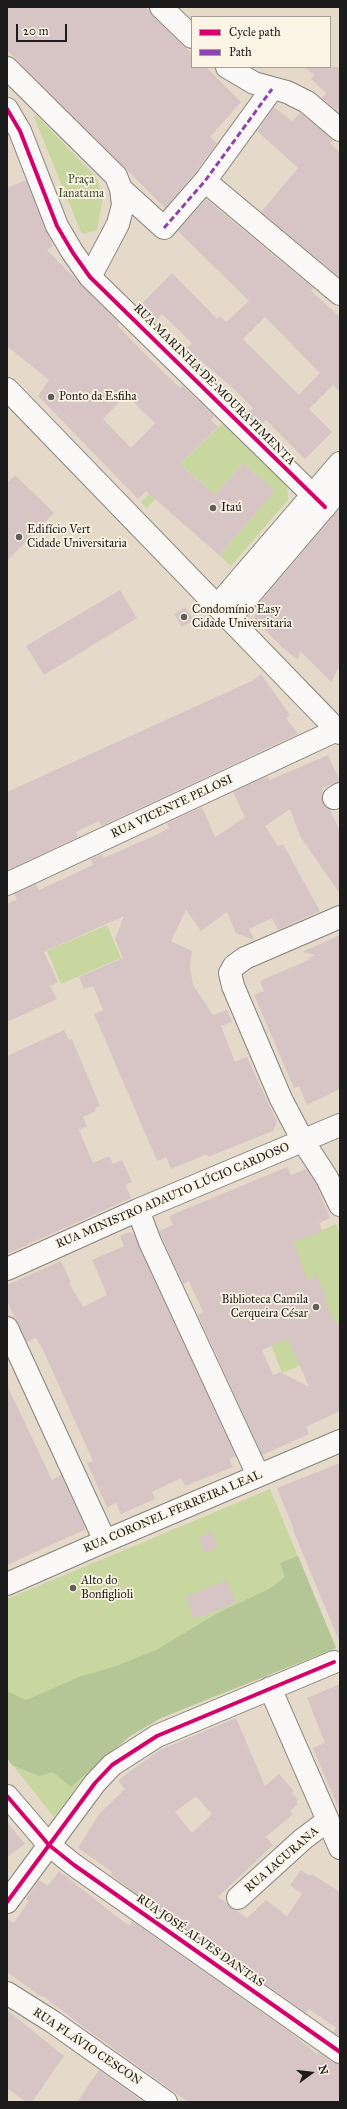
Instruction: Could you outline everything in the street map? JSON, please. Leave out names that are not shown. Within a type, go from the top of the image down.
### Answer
[{"type":"street","points":[[162,7],[191,36]]},
{"type":"street","points":[[7,68],[116,176],[121,189],[123,205],[118,224],[90,276]]},
{"type":"street","points":[[230,68],[254,83],[287,92],[307,102],[340,130]]},
{"type":"street","points":[[121,189],[164,228],[205,181],[272,89]]},
{"type":"street","name":"RUA MARINHA DE MOURA PIMENTA","points":[[7,109],[20,131],[57,226],[73,253],[90,276],[318,501]]},
{"type":"street","points":[[205,181],[340,294]]},
{"type":"street","points":[[7,389],[339,731]]},
{"type":"street","points":[[223,613],[318,501],[340,463]]},
{"type":"street","points":[[318,501],[340,489]]},
{"type":"street","name":"RUA VICENTE PELOSI","points":[[7,884],[339,731]]},
{"type":"street","points":[[340,917],[245,958],[234,966],[230,973],[233,986],[281,1099],[303,1141],[327,1178],[340,1205]]},
{"type":"street","name":"RUA MINISTRO ADAUTO LÚCIO CARDOSO","points":[[7,1269],[138,1210],[340,1125]]},
{"type":"street","points":[[138,1210],[150,1242],[258,1475]]},
{"type":"street","points":[[7,1328],[105,1541]]},
{"type":"street","name":"RUA CORONEL FERREIRA LEAL","points":[[7,1584],[340,1441]]},
{"type":"street","points":[[7,1902],[95,1782],[112,1765],[157,1736],[334,1662]]},
{"type":"street","points":[[270,1688],[340,1848]]},
{"type":"street","name":"RUA JOSÉ ALVES DANTAS","points":[[7,1796],[49,1846],[80,1870],[340,2052]]},
{"type":"street","name":"RUA IACURANA","points":[[238,1898],[304,1839],[327,1821]]},
{"type":"street","name":"RUA FLÁVIO CESCON","points":[[7,1993],[53,2022],[166,2102]]},
{"type":"green space","name":"Praça Ianatama","points":[[36,115],[96,177],[103,197],[97,230],[83,234],[80,230],[34,117]]},
{"type":"green space","points":[[225,421],[286,482],[288,493],[288,500],[231,566],[219,555],[275,491],[243,463],[215,495],[184,467],[147,508],[141,502]]},
{"type":"green space","points":[[107,925],[121,958],[61,984],[47,951]]},
{"type":"green space","points":[[336,1224],[340,1234],[340,1349],[282,1373],[247,1285],[293,1242]]},
{"type":"green space","points":[[270,1489],[336,1648],[161,1718],[130,1736],[86,1774],[54,1817],[7,1758],[7,1599]]},
{"type":"green space","points":[[298,1556],[336,1648],[161,1718],[130,1736],[71,1787],[53,1772],[39,1776],[12,1765],[7,1758],[7,1691],[26,1700],[79,1677],[119,1665],[156,1650],[218,1613],[269,1589],[285,1577],[280,1563]]},
{"type":"building","points":[[7,7],[145,7],[191,53],[191,68],[207,68],[241,102],[210,137],[217,143],[195,173],[165,208],[7,50]]},
{"type":"building","points":[[340,67],[340,114],[322,98],[326,93],[311,79],[314,75],[305,68]]},
{"type":"building","points":[[274,107],[292,121],[300,113],[333,140],[330,143],[340,152],[340,278],[261,212],[298,168],[257,131]]},
{"type":"building","points":[[26,180],[53,246],[47,250],[119,323],[117,325],[142,351],[180,388],[183,386],[214,416],[211,420],[218,427],[180,464],[215,495],[243,463],[275,491],[219,555],[146,491],[138,499],[38,396],[49,380],[7,346],[7,188]],"holes":[[[126,395],[155,423],[131,448],[103,419]]]},
{"type":"building","points":[[206,199],[313,288],[311,291],[340,317],[340,392],[333,385],[309,409],[332,432],[305,459],[266,420],[260,426],[247,413],[253,408],[234,389],[200,360],[196,363],[184,351],[192,343],[162,314],[155,322],[139,307],[172,273],[217,319],[220,316],[226,322],[249,301],[178,231]],"holes":[[[265,317],[320,373],[299,395],[243,339]]]},
{"type":"building","name":"Edifício Vert Cidade Universitaria","points":[[15,475],[54,513],[7,561],[7,483]]},
{"type":"building","points":[[340,508],[340,655],[339,667],[331,682],[300,651],[298,660],[284,649],[254,619],[259,603]]},
{"type":"building","points":[[120,590],[137,618],[44,675],[26,646]]},
{"type":"building","name":"Condomínio Easy Cidade Universitaria","points":[[185,607],[194,620],[182,627],[174,614]]},
{"type":"building","points":[[261,674],[290,715],[286,718],[298,734],[101,826],[99,821],[76,832],[78,837],[8,870],[7,792],[254,680]]},
{"type":"building","points":[[328,755],[340,781],[322,788],[322,799],[324,805],[330,810],[340,831],[340,894],[300,836],[290,809],[265,826],[278,846],[283,844],[320,911],[278,930],[272,918],[249,929],[254,940],[236,933],[227,912],[201,931],[186,910],[171,941],[192,951],[190,967],[193,985],[213,1015],[227,1010],[232,1022],[221,1026],[235,1062],[247,1057],[277,1122],[273,1131],[208,1157],[207,1154],[171,1169],[166,1157],[157,1161],[94,1014],[103,1010],[93,986],[84,989],[79,977],[123,958],[115,939],[124,916],[44,952],[58,982],[50,986],[57,999],[7,1022],[7,904],[17,899],[14,894],[36,884],[39,890],[93,865],[90,859],[102,854],[104,858],[158,834],[169,828],[167,823],[202,807],[215,837],[245,817],[233,792],[267,776],[270,780]]},
{"type":"building","points":[[340,935],[340,1089],[307,1105],[299,1086],[294,1088],[254,995],[264,991],[260,982],[264,979],[309,960],[308,958],[315,955],[302,952]]},
{"type":"building","points":[[64,1030],[69,1040],[72,1039],[100,1106],[95,1108],[96,1111],[83,1117],[87,1126],[79,1130],[93,1163],[109,1156],[113,1164],[122,1160],[132,1182],[125,1185],[131,1198],[7,1254],[7,1056]]},
{"type":"building","points":[[287,1167],[291,1175],[307,1169],[316,1184],[330,1218],[319,1223],[322,1231],[293,1242],[308,1281],[317,1276],[327,1300],[325,1301],[335,1324],[340,1322],[340,1411],[306,1427],[309,1434],[262,1455],[198,1315],[203,1312],[189,1281],[183,1284],[159,1231],[173,1225],[169,1216]],"holes":[[[288,1339],[309,1387],[280,1372],[273,1375],[262,1350]]]},
{"type":"building","points":[[129,1232],[134,1234],[236,1456],[229,1459],[233,1467],[185,1486],[181,1478],[152,1492],[155,1499],[121,1514],[116,1503],[107,1507],[87,1463],[93,1461],[43,1350],[36,1338],[27,1342],[7,1301],[7,1285],[61,1261],[71,1282],[69,1283],[83,1307],[107,1295],[92,1260],[124,1246],[120,1236]]},
{"type":"building","points":[[7,1385],[52,1480],[61,1475],[86,1529],[7,1565]]},
{"type":"building","points":[[340,1463],[340,1643],[277,1488]]},
{"type":"building","points":[[212,1532],[218,1547],[204,1553],[198,1538]]},
{"type":"building","points":[[227,1580],[236,1603],[194,1619],[185,1597]]},
{"type":"building","points":[[340,1684],[340,1812],[313,1748],[325,1743],[307,1698]]},
{"type":"building","points":[[236,1718],[265,1786],[279,1774],[294,1791],[292,1793],[298,1800],[296,1802],[298,1804],[290,1811],[293,1814],[266,1837],[273,1845],[218,1897],[247,1918],[266,1900],[287,1916],[302,1894],[290,1885],[301,1870],[310,1876],[312,1874],[340,1892],[340,2037],[333,2032],[336,2028],[309,2009],[306,2013],[135,1893],[111,1875],[112,1872],[78,1848],[99,1814],[125,1789],[118,1781],[160,1750]],"holes":[[[196,1796],[212,1814],[192,1833],[175,1812]]]},
{"type":"building","points":[[7,1822],[25,1844],[7,1857]]},
{"type":"building","points":[[59,1871],[129,1926],[132,1921],[291,2033],[317,2054],[318,2052],[333,2062],[340,2064],[340,2102],[188,2102],[43,1996],[42,1997],[7,1972],[7,1918],[14,1923],[29,1901],[26,1899],[39,1880],[48,1886]]},
{"type":"building","points":[[7,2010],[64,2056],[32,2102],[26,2102],[7,2088]]},
{"type":"building","points":[[99,2070],[123,2087],[143,2102],[77,2102]]},
{"type":"marked path","points":[[164,228],[205,181],[272,89]]},
{"type":"cycle path","points":[[7,109],[20,131],[57,226],[73,253],[90,277],[325,507]]},
{"type":"cycle path","points":[[7,1902],[95,1783],[112,1765],[157,1736],[334,1662]]},
{"type":"cycle path","points":[[7,1796],[49,1845],[74,1865],[340,2052]]},
{"type":"place","name":"Ponto da Esfiha","points":[[51,397]]},
{"type":"place","name":"Itaú","points":[[213,508]]},
{"type":"place","name":"Edifício Vert Cidade Universitaria","points":[[19,537]]},
{"type":"place","name":"Condomínio Easy Cidade Universitaria","points":[[184,617]]},
{"type":"place","name":"Biblioteca Camila Cerqueira César","points":[[316,1307]]},
{"type":"place","name":"Alto do Bonfiglioli","points":[[73,1588]]}]
